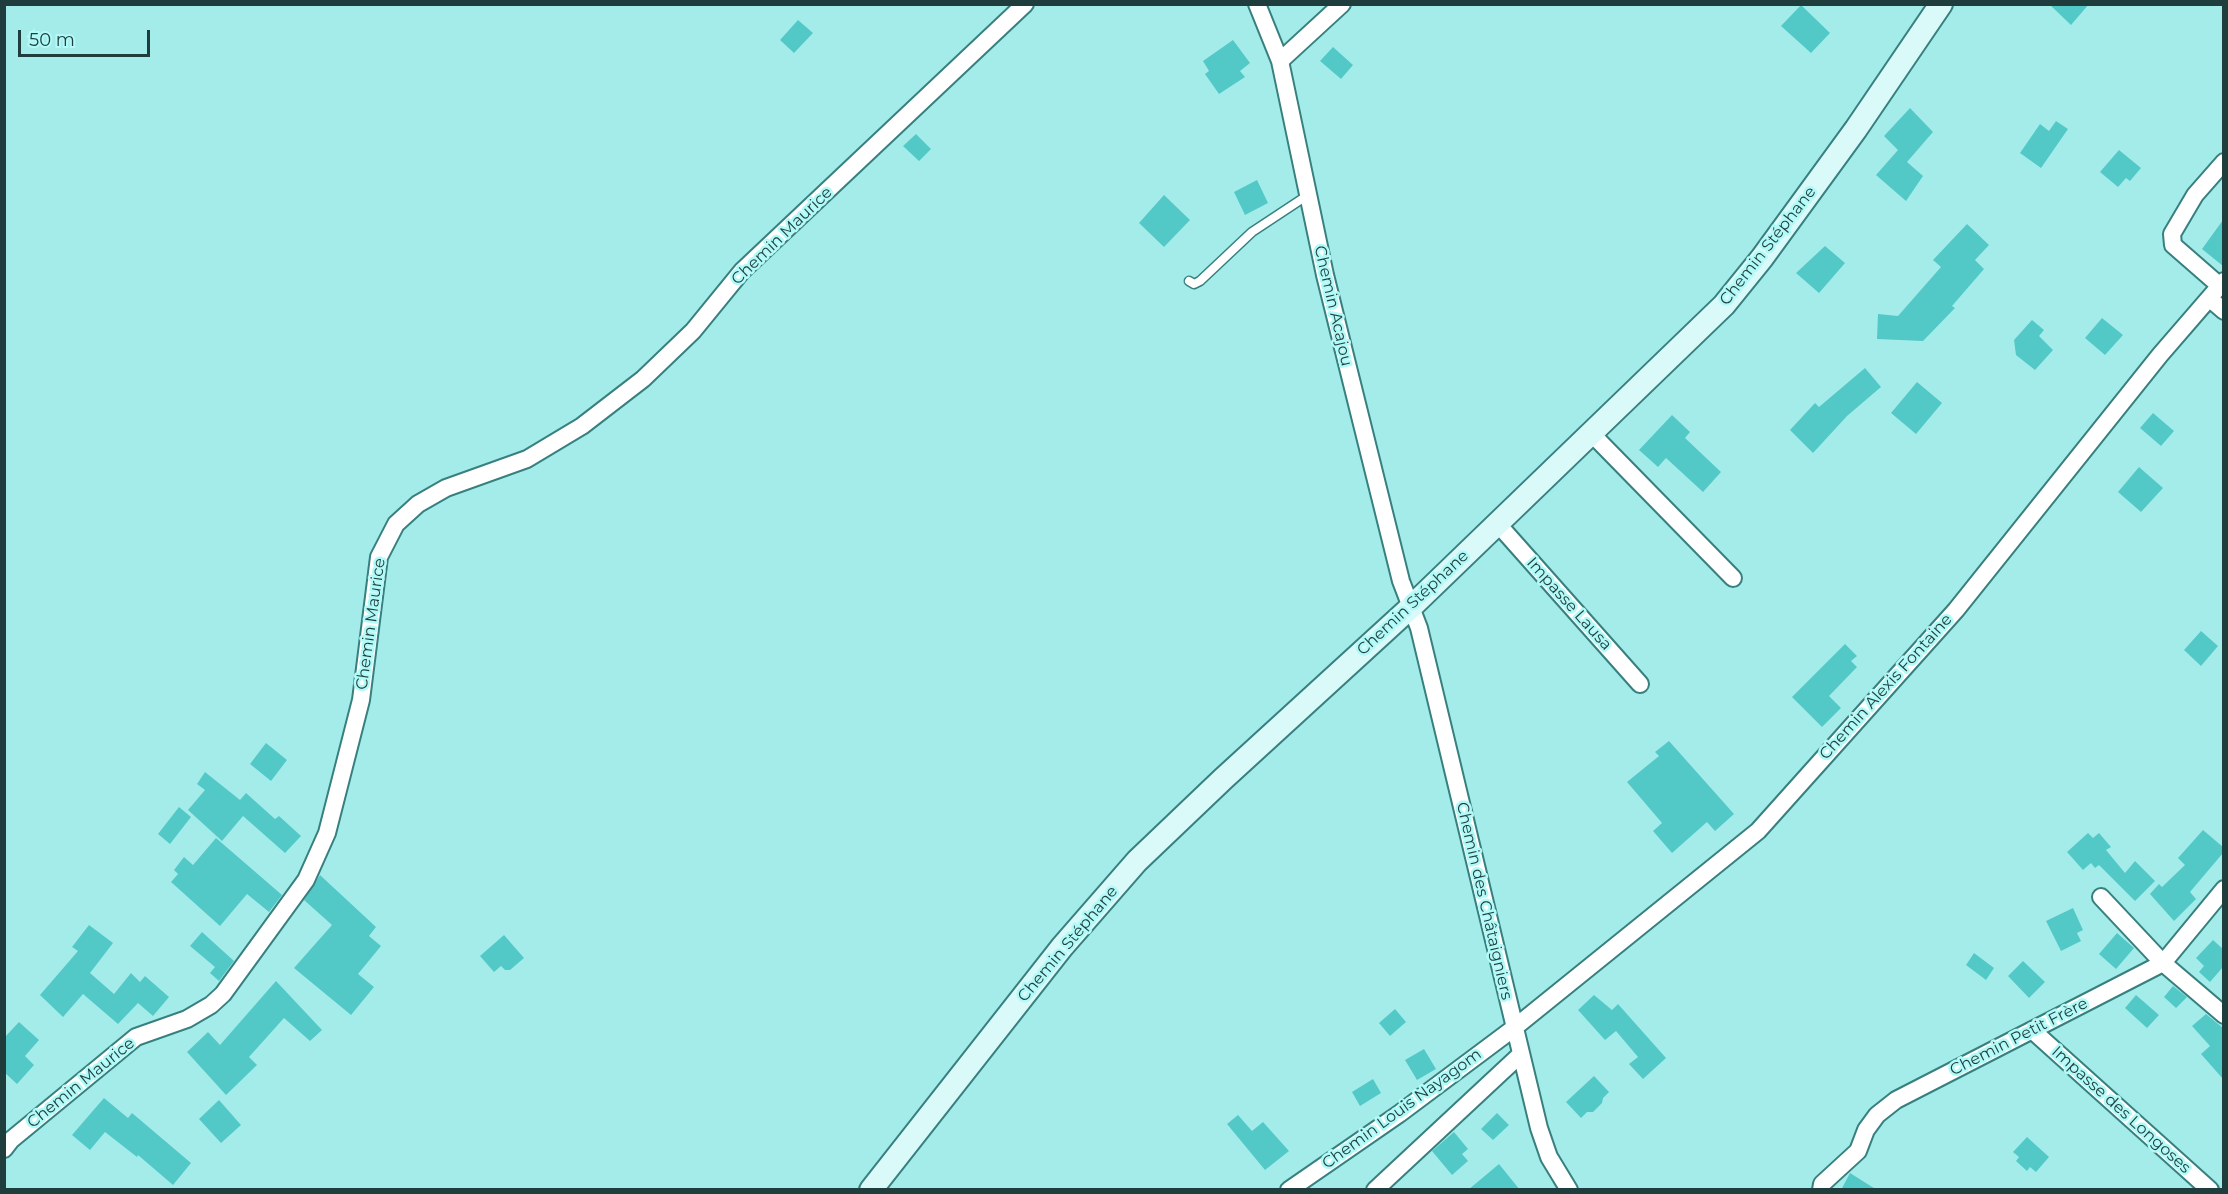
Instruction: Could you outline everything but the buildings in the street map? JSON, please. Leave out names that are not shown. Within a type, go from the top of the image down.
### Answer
[{"type":"main road","name":"Chemin Stéphane","points":[[871,1190],[1062,947],[1137,861],[1222,779],[1410,608],[1724,305],[1762,258],[1856,129],[1941,4]]},
{"type":"street","name":"Chemin Maurice","points":[[4,1149],[32,1122],[136,1037],[187,1019],[211,1005],[223,994],[306,880],[327,833],[361,700],[379,557],[396,524],[418,504],[446,488],[527,459],[582,426],[643,379],[693,331],[742,271],[1025,4]]},
{"type":"street","name":"Chemin Acajou","points":[[1257,4],[1280,61],[1325,275],[1410,608]]},
{"type":"street","points":[[1280,61],[1342,4]]},
{"type":"street","points":[[2223,162],[2195,195],[2172,234],[2173,245],[2218,289],[2223,311]]},
{"type":"street","name":"Chemin Alexis Fontaine","points":[[1514,1028],[1758,831],[1956,610],[2160,355],[2218,289]]},
{"type":"street","points":[[1591,434],[1733,578]]},
{"type":"street","name":"Impasse Lausa","points":[[1497,523],[1640,684]]},
{"type":"street","name":"Chemin des Châtaigniers","points":[[1410,608],[1422,640],[1514,1028],[1549,1157],[1569,1190]]},
{"type":"street","name":"Chemin Petit Frère","points":[[1821,1190],[1822,1184],[1858,1151],[1866,1130],[1877,1115],[1896,1101],[2163,963],[2223,889]]},
{"type":"street","points":[[2101,897],[2163,963],[2223,1015]]},
{"type":"street","name":"Chemin Louis Nayagom","points":[[1288,1190],[1399,1114],[1514,1028]]},
{"type":"street","name":"Impasse des Longoses","points":[[2032,1030],[2210,1190]]},
{"type":"street","points":[[1375,1190],[1521,1054]]},
{"type":"lane","points":[[1189,280],[1194,284],[1200,281],[1252,232],[1308,194]]}]
